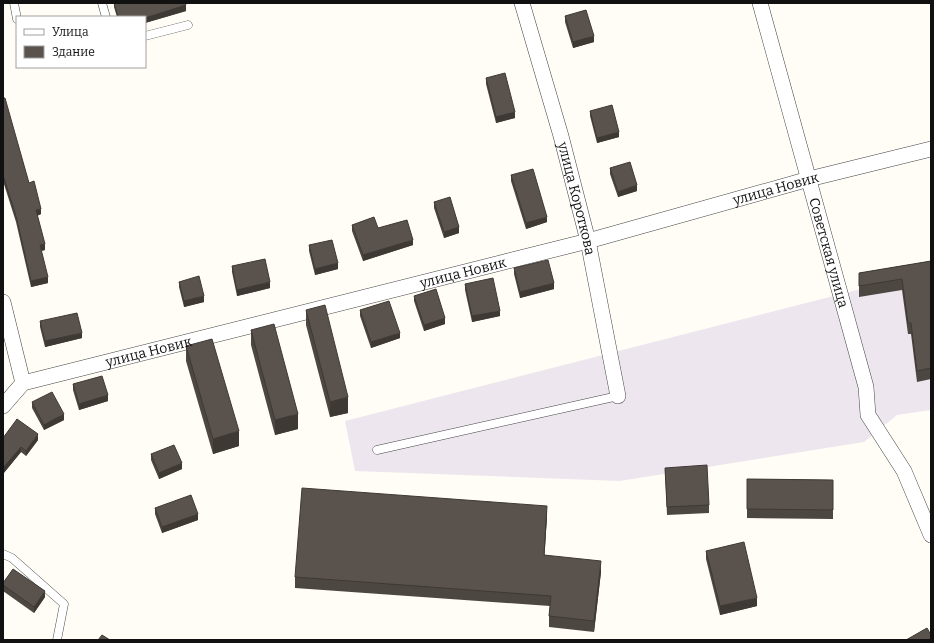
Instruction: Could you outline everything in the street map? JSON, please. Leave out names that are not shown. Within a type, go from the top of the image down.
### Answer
[{"type":"street","name":"улица Короткова","points":[[522,3],[562,136],[588,241],[618,396]]},
{"type":"street","name":"Советская улица","points":[[760,3],[866,387],[868,415],[904,471],[931,535]]},
{"type":"street","name":"улица Новик","points":[[23,383],[588,241],[809,179],[931,149]]},
{"type":"street","points":[[3,302],[23,383],[3,406]]},
{"type":"lane","points":[[14,3],[16,16]]},
{"type":"lane","points":[[102,3],[106,16]]},
{"type":"lane","points":[[146,36],[188,25]]},
{"type":"lane","points":[[377,450],[618,396]]},
{"type":"lane","points":[[3,554],[12,558],[64,604],[57,640]]},
{"type":"shaded area","points":[[931,271],[931,410],[897,415],[864,442],[620,481],[355,471],[345,421]]},
{"type":"building","points":[[114,3],[185,3],[186,5],[146,18],[146,16],[118,16]]},
{"type":"building","points":[[586,10],[594,36],[573,42],[565,16]]},
{"type":"building","points":[[505,73],[515,112],[496,117],[486,78]]},
{"type":"building","points":[[3,98],[5,98],[29,183],[34,181],[41,209],[36,210],[45,244],[40,245],[48,277],[31,281],[16,216],[3,175]]},
{"type":"building","points":[[612,105],[619,132],[597,138],[590,111]]},
{"type":"building","points":[[630,162],[637,185],[618,192],[610,168]]},
{"type":"building","points":[[533,169],[547,217],[526,223],[511,175]]},
{"type":"building","points":[[450,197],[459,227],[444,232],[434,202]]},
{"type":"building","points":[[374,217],[378,228],[407,220],[413,240],[363,255],[352,225]]},
{"type":"building","points":[[332,240],[338,263],[315,269],[309,245]]},
{"type":"building","points":[[265,259],[270,282],[237,290],[232,266]]},
{"type":"building","points":[[548,260],[554,283],[520,292],[514,268]]},
{"type":"building","points":[[931,261],[931,368],[917,371],[911,323],[908,323],[902,279],[859,286],[859,273]]},
{"type":"building","points":[[199,276],[204,296],[184,301],[179,282]]},
{"type":"building","points":[[493,278],[500,311],[472,316],[465,284]]},
{"type":"building","points":[[436,289],[445,318],[424,325],[414,296]]},
{"type":"building","points":[[389,301],[400,333],[371,342],[360,310]]},
{"type":"building","points":[[325,305],[348,397],[330,402],[306,310]]},
{"type":"building","points":[[77,313],[82,333],[45,341],[40,321]]},
{"type":"building","points":[[274,324],[298,414],[275,420],[251,330]]},
{"type":"building","points":[[212,339],[239,431],[213,439],[186,346]]},
{"type":"building","points":[[102,376],[108,395],[79,404],[73,384]]},
{"type":"building","points":[[52,392],[64,414],[44,425],[32,402]]},
{"type":"building","points":[[17,419],[38,434],[26,451],[21,447],[3,468],[3,438]]},
{"type":"building","points":[[174,445],[182,463],[159,473],[151,454]]},
{"type":"building","points":[[707,465],[709,505],[667,507],[665,468]]},
{"type":"building","points":[[747,479],[833,480],[833,510],[747,509]]},
{"type":"building","points":[[302,488],[547,506],[544,555],[601,561],[594,621],[549,616],[551,596],[295,577]]},
{"type":"building","points":[[191,495],[198,514],[162,527],[155,508]]},
{"type":"building","points":[[744,542],[757,598],[720,606],[706,551]]},
{"type":"building","points":[[13,569],[45,591],[34,607],[3,585]]},
{"type":"building","points":[[927,628],[931,635],[931,640],[906,640]]},
{"type":"building","points":[[102,635],[110,640],[98,640]]}]
